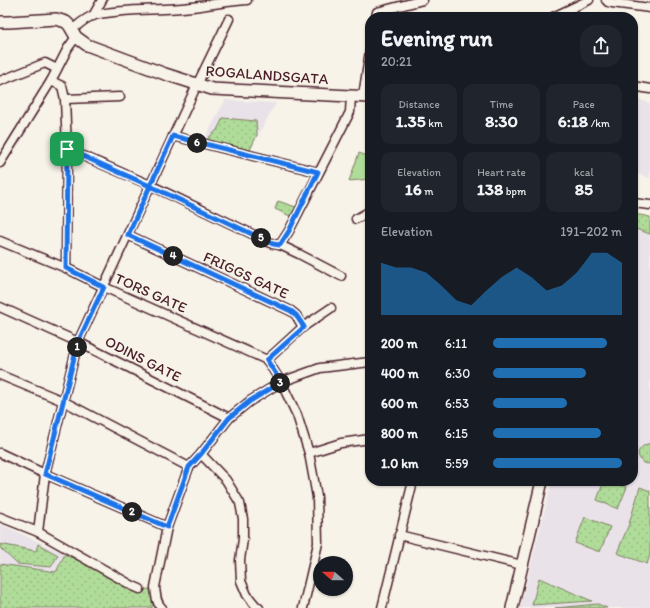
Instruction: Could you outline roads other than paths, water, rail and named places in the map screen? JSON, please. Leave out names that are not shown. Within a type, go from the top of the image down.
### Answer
[{"type":"street","points":[[93,16],[102,0]]},
{"type":"street","points":[[0,163],[51,81],[74,34],[82,22],[93,16],[120,12],[192,7],[247,0]]},
{"type":"street","points":[[385,12],[423,0]]},
{"type":"street","points":[[606,0],[612,3],[650,8]]},
{"type":"street","points":[[563,12],[585,1]]},
{"type":"street","name":"ROGALANDSGATA","points":[[0,22],[56,19],[66,22],[74,34],[87,45],[212,89],[365,97]]},
{"type":"street","points":[[38,532],[45,474],[78,342],[229,19]]},
{"type":"street","points":[[0,81],[45,63],[57,69]]},
{"type":"street","points":[[51,81],[62,86],[65,99],[67,149],[66,268]]},
{"type":"street","points":[[638,87],[650,89]]},
{"type":"street","points":[[280,245],[289,231],[350,112],[351,96]]},
{"type":"street","points":[[65,99],[120,97]]},
{"type":"street","points":[[173,136],[318,172]]},
{"type":"street","points":[[67,149],[273,244],[280,245],[341,276]]},
{"type":"street","points":[[638,204],[650,205]]},
{"type":"street","points":[[356,219],[365,214]]},
{"type":"street","name":"FRIGGS GATE","points":[[128,235],[291,311],[296,315],[304,327]]},
{"type":"street","name":"TORS GATE","points":[[0,241],[66,268],[104,287],[267,360]]},
{"type":"street","name":"ODINS GATE","points":[[0,307],[78,342],[229,418]]},
{"type":"street","points":[[303,608],[318,543],[317,497],[309,453],[297,415],[281,382],[267,360],[304,327],[331,308]]},
{"type":"street","points":[[162,608],[156,597],[155,587],[167,527],[189,467],[229,418],[250,401],[281,382],[320,368],[365,363]]},
{"type":"street","points":[[0,376],[63,402],[189,467]]},
{"type":"street","points":[[309,453],[341,443],[365,440]]},
{"type":"street","points":[[0,453],[167,527]]},
{"type":"street","points":[[201,454],[226,480],[240,502],[243,519],[243,539],[240,560],[242,581],[246,595],[259,608]]},
{"type":"street","points":[[382,608],[412,486]]},
{"type":"street","points":[[512,608],[541,486]]},
{"type":"street","points":[[0,516],[38,532],[140,589]]},
{"type":"street","points":[[400,535],[522,565]]}]
